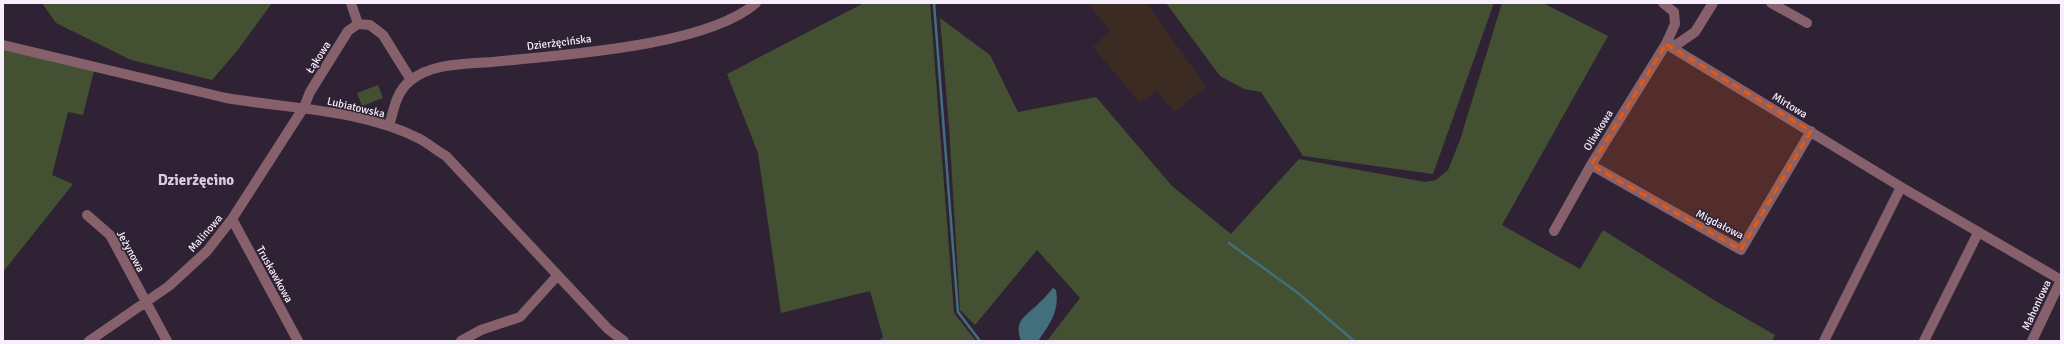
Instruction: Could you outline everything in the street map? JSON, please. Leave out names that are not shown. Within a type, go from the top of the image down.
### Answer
[{"type":"street","points":[[351,3],[358,24],[370,26],[383,35],[411,80]]},
{"type":"street","name":"Dzierżęcińska","points":[[389,126],[401,90],[411,80],[424,72],[438,68],[666,40],[723,23],[736,17],[756,3]]},
{"type":"street","name":"Oliwkowa","points":[[1554,231],[1590,165],[1666,44],[1675,24],[1674,12],[1663,3]]},
{"type":"street","points":[[1666,44],[1676,45],[1695,32],[1713,3]]},
{"type":"street","points":[[1771,3],[1807,23]]},
{"type":"street","name":"Łąkowa","points":[[304,108],[310,92],[348,31],[358,24]]},
{"type":"street","name":"Mirtowa","points":[[1666,44],[1811,131],[1900,187],[2061,280]]},
{"type":"street","name":"Lubiatowska","points":[[3,45],[226,98],[257,104],[304,108],[389,126],[420,140],[446,156],[557,276],[608,329],[624,341]]},
{"type":"street","name":"Malinowa","points":[[89,341],[146,304],[169,286],[207,250],[232,219],[304,108]]},
{"type":"street","name":"Migdałowa","points":[[1590,165],[1741,250],[1811,131]]},
{"type":"street","points":[[1824,341],[1900,187]]},
{"type":"street","name":"Jeżynowa","points":[[87,215],[110,235],[167,341]]},
{"type":"street","name":"Truskawkowa","points":[[232,219],[298,341]]},
{"type":"street","points":[[1924,341],[1978,233]]},
{"type":"street","points":[[461,341],[481,330],[520,317],[557,276]]},
{"type":"street","name":"Mahoniowa","points":[[2032,341],[2061,280]]},
{"type":"highlighted area","points":[[1666,44],[1811,131],[1741,250],[1591,165]]},
{"type":"shaded area","points":[[1088,3],[1147,3],[1206,87],[1174,112],[1157,91],[1140,103],[1093,47],[1110,31]]},
{"type":"green space","points":[[42,3],[272,3],[237,51],[212,80],[131,60],[56,23]]},
{"type":"green space","points":[[864,3],[930,3],[954,313],[976,341],[879,341],[883,337],[870,291],[781,313],[758,153],[727,74]]},
{"type":"green space","points":[[1166,3],[1494,3],[1433,174],[1303,156],[1261,92],[1244,89],[1220,76]]},
{"type":"green space","points":[[1502,3],[1543,3],[1608,36],[1502,225],[1580,269],[1603,230],[1719,303],[1775,335],[1772,341],[1047,341],[1080,298],[1037,250],[975,325],[960,310],[949,127],[940,18],[990,55],[1018,112],[1096,97],[1172,186],[1231,234],[1299,159],[1425,182],[1436,180],[1448,170],[1460,140]]},
{"type":"green space","points":[[3,49],[94,71],[83,115],[68,112],[52,175],[73,184],[3,272]]},
{"type":"green space","points":[[378,85],[383,98],[362,106],[357,93]]},
{"type":"water","points":[[1053,288],[1056,290],[1057,298],[1055,311],[1050,323],[1038,341],[1021,341],[1019,328],[1023,318]]},
{"type":"waterway","points":[[934,3],[958,312],[980,341]]},
{"type":"waterway","points":[[1229,243],[1298,293],[1354,341]]},
{"type":"district","name":"Dzierżęcino","points":[[196,180]]}]
